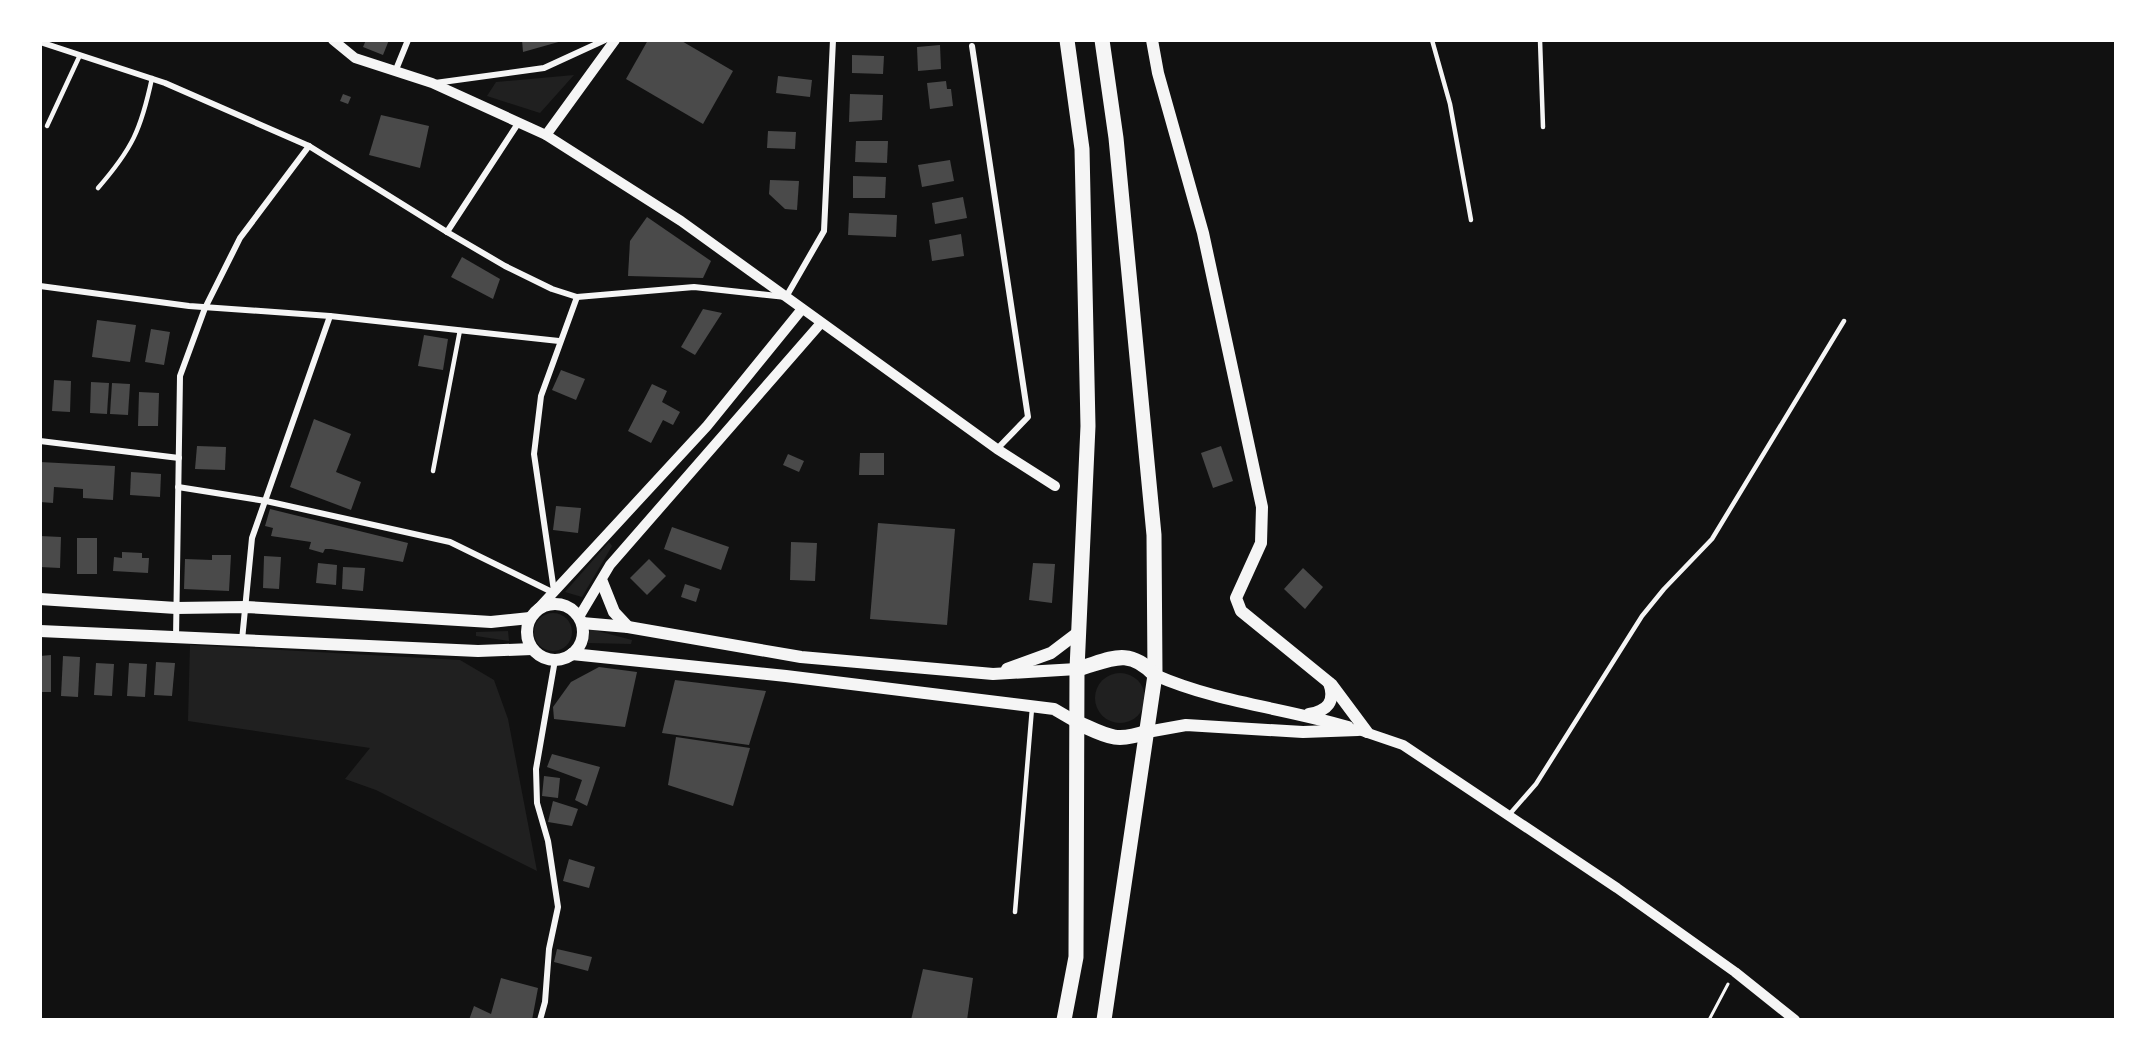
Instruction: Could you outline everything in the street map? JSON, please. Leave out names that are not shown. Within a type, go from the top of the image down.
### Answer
[{"type":"highway","points":[[1064,1020],[1076,957],[1077,669],[1088,403],[1082,149],[1067,40]]},
{"type":"highway","points":[[1102,40],[1116,138],[1153,524],[1155,675],[1104,1020]]},
{"type":"highway","points":[[1077,669],[1122,656],[1141,662],[1155,675]]},
{"type":"highway","points":[[1078,723],[1105,737],[1118,740],[1147,732]]},
{"type":"main road","points":[[1152,40],[1158,73],[1203,233],[1262,507],[1261,543],[1236,598],[1241,611],[1327,680],[1362,731]]},
{"type":"main road","points":[[602,582],[614,612],[628,627]]},
{"type":"main road","points":[[40,599],[176,608],[246,607],[491,622],[534,613],[556,603],[565,605],[581,620],[801,657],[993,674],[1077,669]]},
{"type":"main road","points":[[534,613],[526,634],[532,649],[546,659],[555,660],[572,654],[786,676],[1054,709],[1078,723]]},
{"type":"main road","points":[[572,654],[582,640],[581,620]]},
{"type":"main road","points":[[40,631],[478,651],[532,649]]},
{"type":"main road","points":[[993,674],[1051,653],[1080,632]]},
{"type":"main road","points":[[1155,675],[1187,689],[1306,714],[1362,731]]},
{"type":"main road","points":[[1306,714],[1321,712],[1329,705],[1332,697],[1327,680]]},
{"type":"main road","points":[[1147,732],[1186,725],[1303,732],[1362,731]]},
{"type":"street","points":[[333,40],[355,57],[432,83],[546,135],[681,221],[997,449],[1055,486]]},
{"type":"street","points":[[395,72],[408,40]]},
{"type":"street","points":[[432,83],[544,68],[605,40]]},
{"type":"street","points":[[546,135],[615,40]]},
{"type":"street","points":[[786,297],[824,231],[833,40]]},
{"type":"street","points":[[40,42],[152,78],[309,146],[447,232],[536,283],[577,297],[694,287],[786,297]]},
{"type":"street","points":[[972,46],[1028,417],[997,449]]},
{"type":"street","points":[[447,232],[519,121]]},
{"type":"street","points":[[176,638],[180,376],[206,308],[240,238],[309,146]]},
{"type":"street","points":[[40,286],[206,308],[330,315],[559,341]]},
{"type":"street","points":[[555,593],[534,454],[541,396],[559,341],[577,297]]},
{"type":"street","points":[[534,613],[555,593],[707,426],[802,309]]},
{"type":"street","points":[[242,641],[252,538],[330,315]]},
{"type":"street","points":[[581,620],[610,565],[821,323]]},
{"type":"street","points":[[40,441],[178,458]]},
{"type":"street","points":[[178,487],[266,501],[450,542],[555,593]]},
{"type":"street","points":[[540,1020],[545,1002],[549,949],[558,907],[548,841],[537,803],[536,769],[555,660]]},
{"type":"street","points":[[1362,731],[1403,745],[1617,888],[1734,972],[1795,1020]]},
{"type":"lane","points":[[1432,40],[1450,104],[1471,220]]},
{"type":"lane","points":[[1540,40],[1544,127]]},
{"type":"lane","points":[[46,126],[80,55]]},
{"type":"lane","points":[[98,188],[125,157],[146,106],[152,78]]},
{"type":"lane","points":[[1508,816],[1536,784],[1642,616],[1664,589],[1712,539],[1732,510],[1844,321]]},
{"type":"lane","points":[[433,471],[460,330]]},
{"type":"lane","points":[[1015,912],[1032,707]]},
{"type":"path","points":[[1709,1020],[1734,972]]},
{"type":"shaded area","points":[[574,75],[540,113],[487,96],[496,82]]},
{"type":"shaded area","points":[[609,542],[612,546],[582,597],[565,592]]},
{"type":"shaded area","points":[[553,613],[567,618],[572,632],[567,646],[553,651],[539,646],[534,632],[539,618]]},
{"type":"shaded area","points":[[590,629],[632,640],[631,644],[588,643]]},
{"type":"shaded area","points":[[508,631],[509,641],[476,636],[476,632]]},
{"type":"shaded area","points":[[190,645],[460,660],[494,680],[508,719],[537,871],[376,790],[345,779],[370,748],[188,721]]},
{"type":"shaded area","points":[[1120,673],[1138,680],[1145,698],[1138,716],[1120,723],[1102,716],[1095,698],[1102,680]]},
{"type":"building","points":[[366,40],[389,40],[383,55],[363,47]]},
{"type":"building","points":[[522,40],[562,40],[562,41],[523,52]]},
{"type":"building","points":[[648,40],[680,40],[733,71],[703,124],[626,79]]},
{"type":"building","points":[[940,45],[941,69],[918,71],[917,47]]},
{"type":"building","points":[[852,55],[884,56],[883,74],[852,73]]},
{"type":"building","points":[[778,76],[812,80],[810,97],[776,93]]},
{"type":"building","points":[[946,81],[947,89],[951,89],[953,106],[930,109],[927,83]]},
{"type":"building","points":[[343,94],[351,97],[348,104],[340,101]]},
{"type":"building","points":[[850,94],[883,95],[882,120],[849,122]]},
{"type":"building","points":[[381,115],[429,126],[420,168],[369,155]]},
{"type":"building","points":[[768,131],[796,132],[795,149],[767,148]]},
{"type":"building","points":[[856,141],[888,141],[887,163],[855,162]]},
{"type":"building","points":[[950,160],[954,181],[922,187],[918,165]]},
{"type":"building","points":[[853,176],[886,177],[885,198],[853,198]]},
{"type":"building","points":[[770,180],[799,181],[797,210],[785,209],[769,194]]},
{"type":"building","points":[[963,197],[967,218],[935,224],[932,203]]},
{"type":"building","points":[[849,213],[897,215],[896,237],[848,235]]},
{"type":"building","points":[[647,217],[711,261],[703,278],[628,276],[630,241]]},
{"type":"building","points":[[961,234],[964,256],[932,261],[929,240]]},
{"type":"building","points":[[462,257],[500,279],[493,299],[451,277]]},
{"type":"building","points":[[703,309],[722,313],[695,355],[681,347]]},
{"type":"building","points":[[97,320],[136,325],[130,362],[92,357]]},
{"type":"building","points":[[151,329],[170,332],[164,365],[145,362]]},
{"type":"building","points":[[424,335],[448,339],[443,370],[418,366]]},
{"type":"building","points":[[561,370],[585,379],[576,400],[552,390]]},
{"type":"building","points":[[54,380],[71,381],[70,412],[52,411]]},
{"type":"building","points":[[91,382],[109,383],[107,414],[90,413]]},
{"type":"building","points":[[112,383],[130,384],[128,415],[110,414]]},
{"type":"building","points":[[652,384],[667,391],[662,402],[680,412],[673,425],[663,420],[651,443],[628,431]]},
{"type":"building","points":[[139,392],[159,393],[158,426],[138,426]]},
{"type":"building","points":[[314,419],[351,434],[336,472],[361,482],[351,510],[290,487]]},
{"type":"building","points":[[197,446],[226,447],[225,470],[195,469]]},
{"type":"building","points":[[1221,446],[1233,481],[1213,488],[1201,453]]},
{"type":"building","points":[[860,453],[884,453],[884,475],[859,475]]},
{"type":"building","points":[[788,454],[804,461],[799,472],[783,465]]},
{"type":"building","points":[[40,462],[115,466],[113,500],[83,498],[83,489],[54,487],[53,503],[40,502]]},
{"type":"building","points":[[131,472],[161,474],[160,497],[130,495]]},
{"type":"building","points":[[556,506],[581,508],[578,533],[553,530]]},
{"type":"building","points":[[270,509],[408,543],[403,562],[331,549],[325,549],[323,553],[309,549],[311,542],[271,536],[273,528],[265,526]]},
{"type":"building","points":[[878,523],[955,529],[947,625],[870,619]]},
{"type":"building","points":[[672,527],[729,547],[721,570],[664,549]]},
{"type":"building","points":[[40,536],[61,537],[60,568],[40,567]]},
{"type":"building","points":[[77,538],[97,538],[97,574],[77,574]]},
{"type":"building","points":[[791,542],[817,543],[815,581],[790,580]]},
{"type":"building","points":[[122,552],[142,553],[142,558],[149,558],[148,573],[113,571],[114,557],[122,558]]},
{"type":"building","points":[[212,555],[231,555],[229,591],[184,589],[185,559],[212,560]]},
{"type":"building","points":[[264,556],[281,557],[279,589],[263,588]]},
{"type":"building","points":[[649,559],[666,576],[647,595],[630,578]]},
{"type":"building","points":[[318,563],[337,565],[336,585],[316,583]]},
{"type":"building","points":[[1033,563],[1055,564],[1052,603],[1029,600]]},
{"type":"building","points":[[343,567],[365,568],[363,591],[342,589]]},
{"type":"building","points":[[1303,568],[1323,587],[1305,609],[1284,589]]},
{"type":"building","points":[[685,584],[700,589],[696,602],[681,597]]},
{"type":"building","points":[[51,655],[51,692],[40,692],[40,656]]},
{"type":"building","points":[[63,656],[80,657],[78,697],[61,696]]},
{"type":"building","points":[[156,662],[175,663],[172,696],[154,695]]},
{"type":"building","points":[[96,663],[114,664],[112,696],[94,695]]},
{"type":"building","points":[[129,663],[147,664],[145,697],[127,696]]},
{"type":"building","points":[[599,667],[637,672],[625,727],[554,719],[553,707],[571,682]]},
{"type":"building","points":[[675,680],[766,691],[749,745],[662,733]]},
{"type":"building","points":[[676,737],[750,748],[733,806],[668,785]]},
{"type":"building","points":[[552,754],[600,767],[587,806],[575,800],[582,780],[547,767]]},
{"type":"building","points":[[544,776],[560,778],[558,798],[542,796]]},
{"type":"building","points":[[553,801],[578,809],[572,826],[548,822]]},
{"type":"building","points":[[569,859],[595,867],[589,888],[563,881]]},
{"type":"building","points":[[557,949],[592,957],[588,971],[554,962]]},
{"type":"building","points":[[923,969],[973,978],[967,1020],[911,1020]]},
{"type":"building","points":[[501,978],[538,988],[532,1020],[469,1020],[474,1006],[491,1014]]}]
